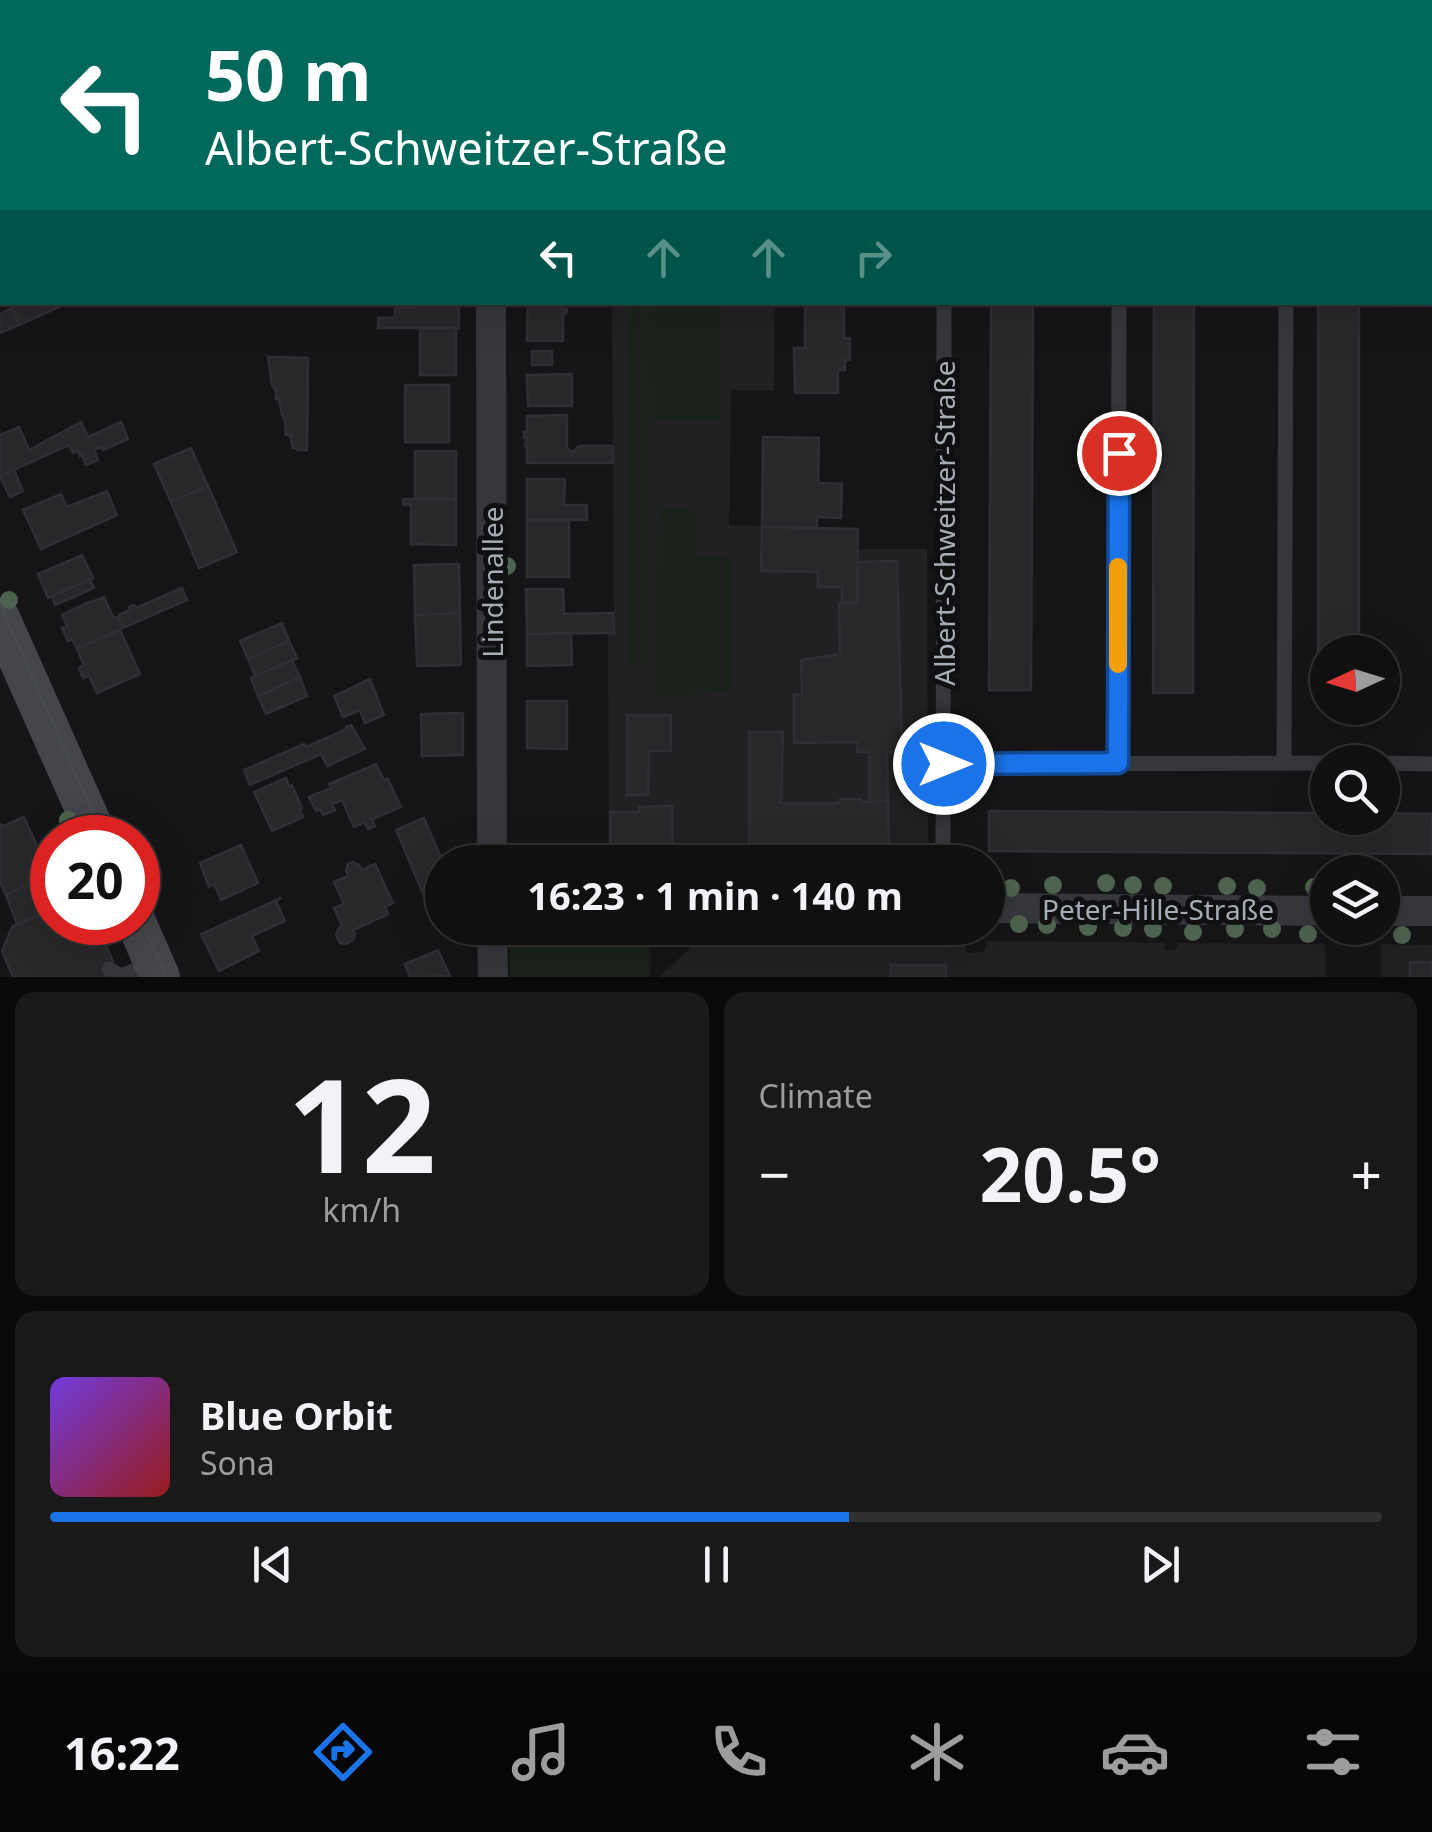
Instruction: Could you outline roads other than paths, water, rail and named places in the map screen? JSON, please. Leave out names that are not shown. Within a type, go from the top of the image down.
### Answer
[{"type":"main road","points":[[0,618],[88,815]]},
{"type":"main road","points":[[146,945],[157,970]]},
{"type":"street","name":"Lindenallee","points":[[491,305],[492,845]]},
{"type":"street","name":"Peter-Hille-Straße","points":[[1005,908],[1310,911]]},
{"type":"street","points":[[1400,911],[1432,911]]},
{"type":"street","points":[[492,945],[493,977]]},
{"type":"lane","name":"Albert-Schweitzer-Straße","points":[[943,845],[944,305]]},
{"type":"lane","points":[[1118,763],[1119,305]]},
{"type":"lane","points":[[1284,764],[1286,305]]},
{"type":"lane","points":[[944,764],[1310,764]]},
{"type":"lane","points":[[1400,764],[1432,764]]},
{"type":"lane","points":[[109,969],[121,976],[157,970]]},
{"type":"tram line","points":[[0,604],[94,815]]},
{"type":"tram line","points":[[152,945],[166,977]]}]
